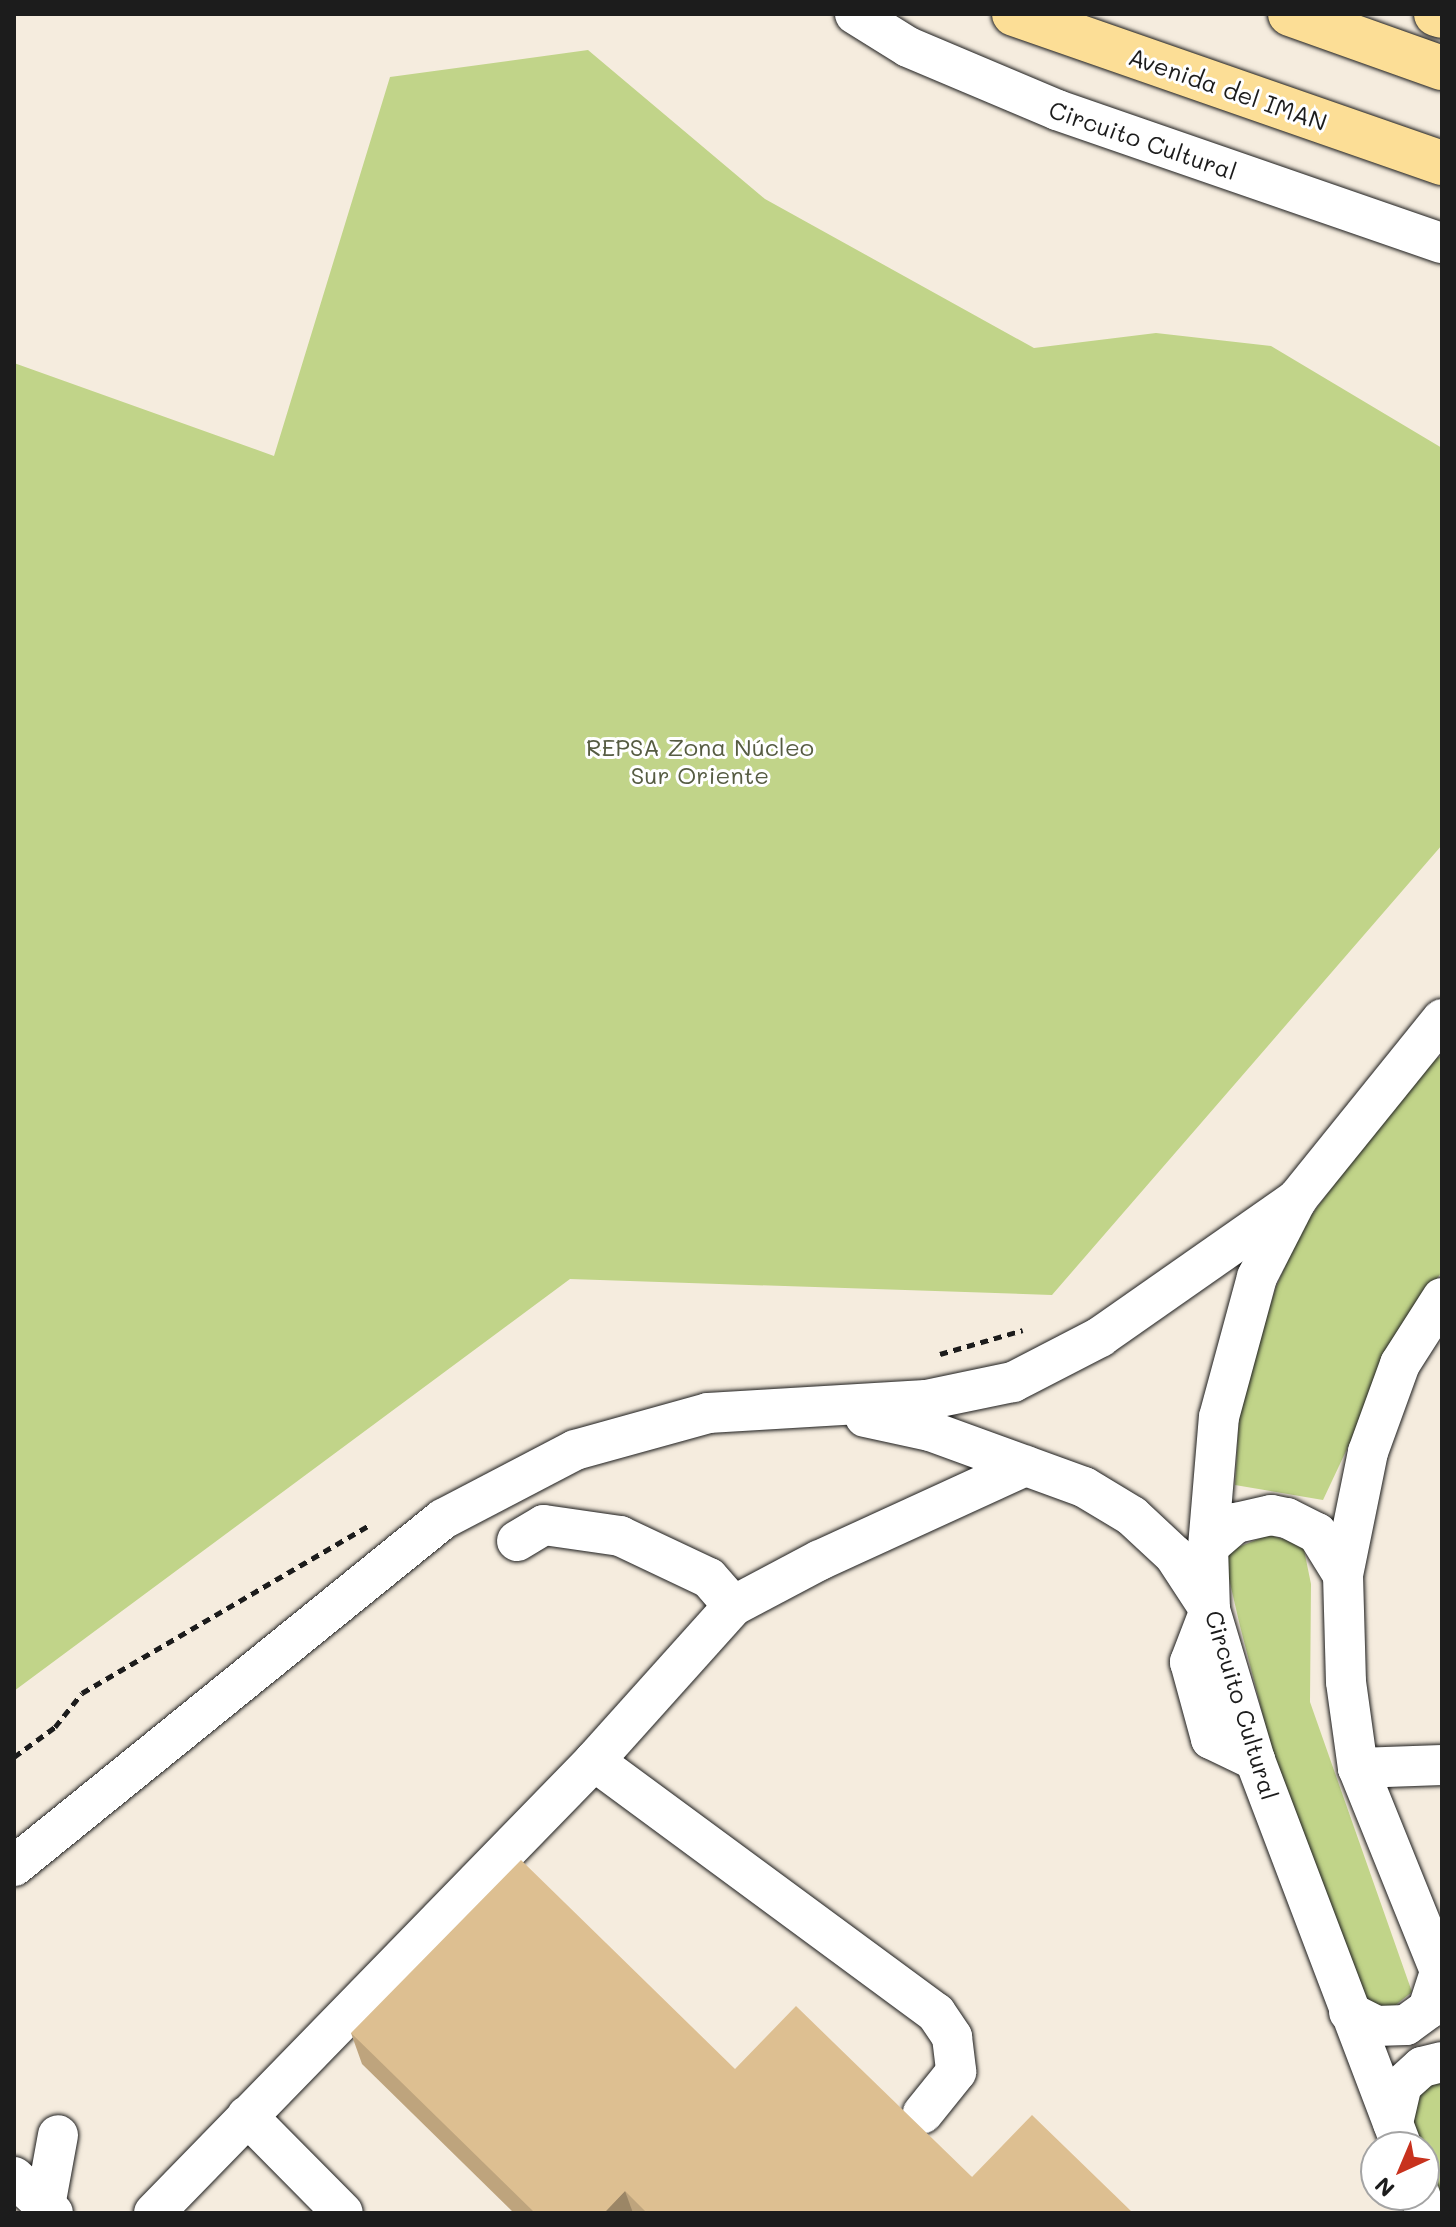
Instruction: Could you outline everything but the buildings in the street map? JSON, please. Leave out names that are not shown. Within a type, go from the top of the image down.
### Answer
[{"type":"main road","name":"Avenida del IMAN","points":[[1014,14],[1442,163]]},
{"type":"main road","points":[[1290,14],[1442,68]]},
{"type":"street","name":"Circuito Cultural","points":[[855,14],[908,47],[1057,110],[1442,243]]},
{"type":"street","name":"Circuito Cultural","points":[[1395,2131],[1255,1760],[1210,1610],[1208,1547],[1219,1417],[1257,1277],[1297,1199],[1436,1028]]},
{"type":"street","points":[[14,1866],[443,1519],[575,1450],[708,1413],[829,1409],[926,1400],[1013,1382],[1100,1337],[1297,1199]]},
{"type":"street","points":[[1349,2012],[1376,2026],[1406,2025],[1428,2009],[1441,1973],[1358,1768],[1346,1682],[1343,1575],[1368,1452],[1400,1364],[1442,1298]]},
{"type":"street","points":[[829,1409],[930,1431],[1084,1487],[1132,1516],[1174,1555],[1210,1610]]},
{"type":"street","points":[[173,2207],[247,2116],[594,1761],[733,1606],[820,1560],[1025,1466]]},
{"type":"street","points":[[1208,1547],[1236,1523],[1271,1515],[1287,1518],[1317,1533],[1343,1575]]},
{"type":"street","points":[[517,1541],[544,1525],[620,1536],[709,1578],[733,1606]]},
{"type":"street","points":[[594,1761],[936,2013],[952,2037],[956,2072],[923,2113]]},
{"type":"street","points":[[1358,1768],[1442,1765]]},
{"type":"street","points":[[1397,2131],[1402,2085],[1422,2067],[1442,2062]]},
{"type":"street","points":[[247,2116],[343,2213]]},
{"type":"street","points":[[49,2209],[58,2135]]},
{"type":"street","points":[[14,2177],[49,2209]]},
{"type":"green space","name":"REPSA Zona Núcleo Sur Oriente","points":[[588,50],[765,199],[1034,348],[1156,333],[1271,346],[1442,448],[1442,845],[1052,1295],[570,1279],[14,1691],[14,363],[274,456],[390,77]]},
{"type":"green space","points":[[1442,1056],[1442,1272],[1411,1313],[1323,1500],[1235,1485],[1239,1420],[1251,1368],[1276,1287],[1304,1225],[1426,1062]]},
{"type":"green space","points":[[1269,1535],[1303,1545],[1311,1584],[1310,1702],[1412,1992],[1383,2015],[1355,2005],[1276,1766],[1240,1626],[1223,1553]]},
{"type":"green space","points":[[1442,2075],[1442,2213],[1440,2131],[1409,2131],[1400,2109]]}]
